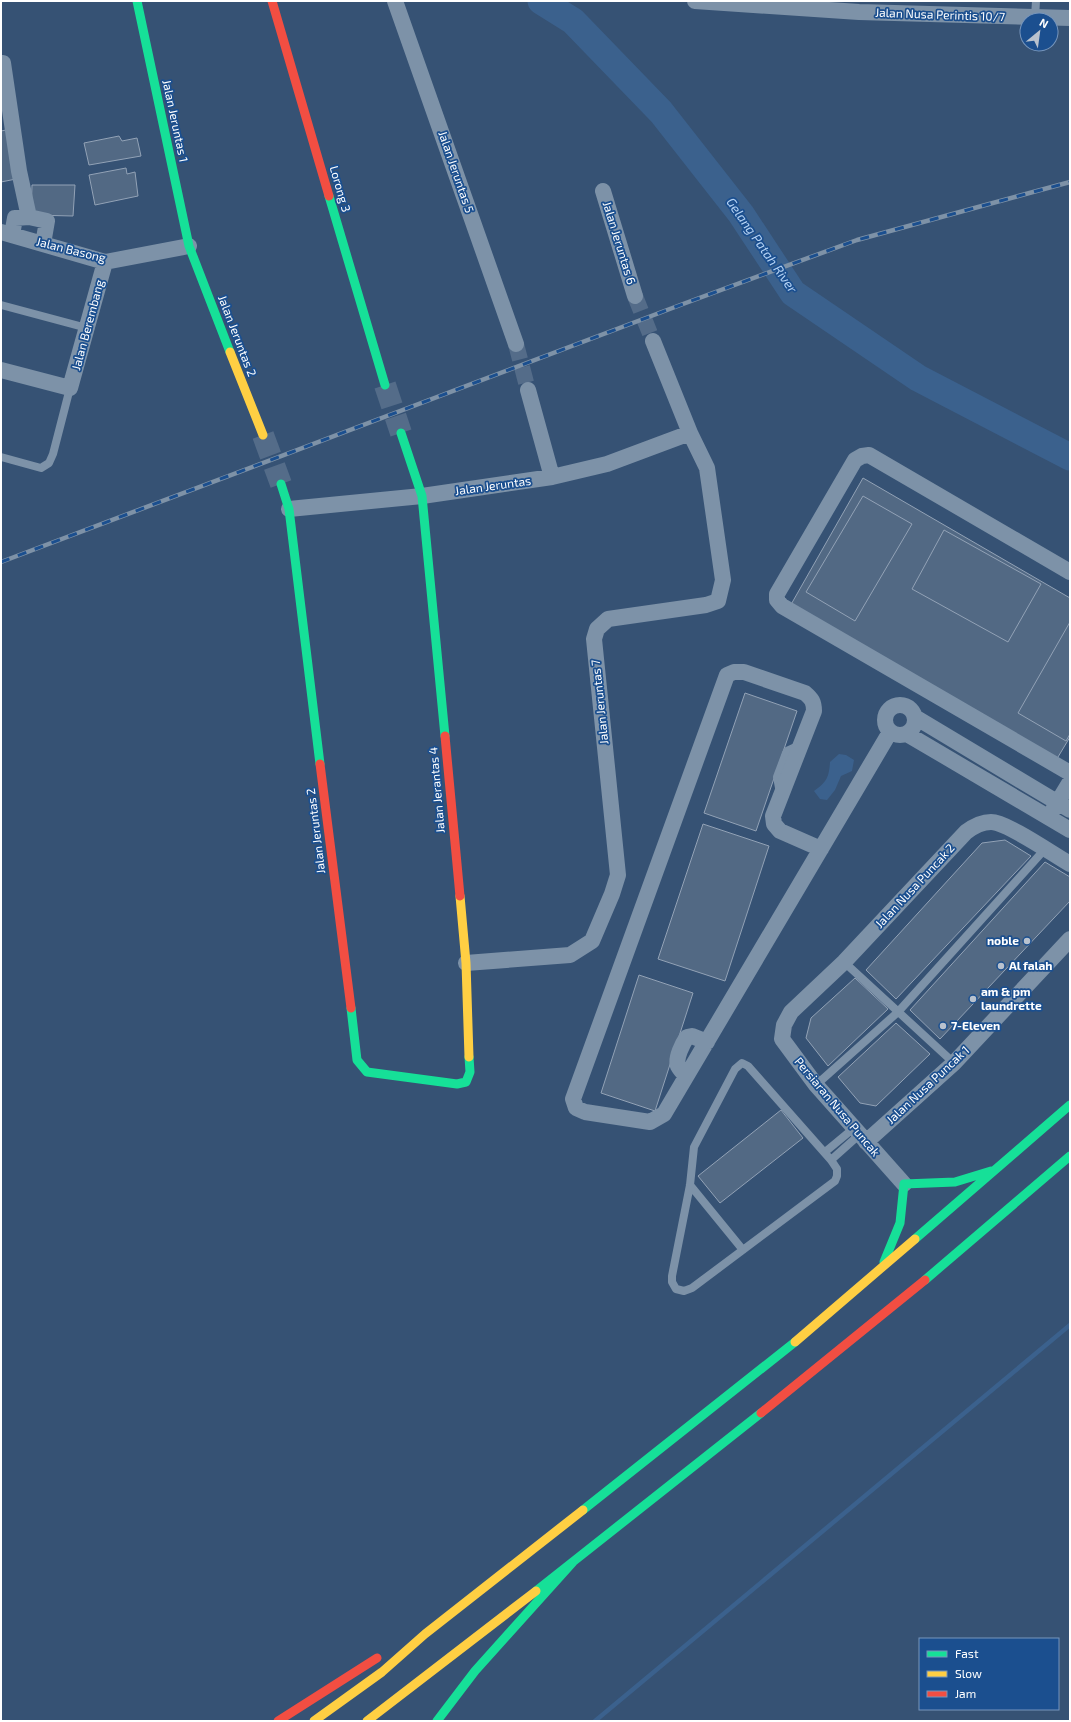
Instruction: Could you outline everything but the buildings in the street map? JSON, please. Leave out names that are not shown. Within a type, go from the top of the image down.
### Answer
[{"type":"main road","name":"Jalan Jeruntas 1","points":[[137,1],[189,246]]},
{"type":"main road","name":"Lorong 3","points":[[272,1],[385,385]]},
{"type":"main road","name":"Jalan Jeruntas 2","points":[[189,246],[263,434]]},
{"type":"main road","points":[[401,433],[422,496]]},
{"type":"main road","name":"Jalan Jeruntas 2","points":[[281,484],[289,509],[357,1060],[367,1072],[457,1084],[466,1082]]},
{"type":"main road","name":"Jalan Jerantas 4","points":[[422,496],[466,962],[470,1072],[466,1082]]},
{"type":"main road","points":[[314,1721],[382,1672],[425,1634],[477,1595],[787,1349],[999,1168],[1070,1105]]},
{"type":"main road","points":[[367,1721],[573,1562],[802,1381],[975,1239],[1070,1156]]},
{"type":"main road","points":[[881,1268],[900,1223],[904,1184],[955,1182],[999,1168]]},
{"type":"main road","points":[[437,1721],[475,1671],[573,1562]]},
{"type":"main road","points":[[397,1645],[477,1595]]},
{"type":"main road","points":[[278,1721],[384,1654]]},
{"type":"street","name":"Jalan Jeruntas 5","points":[[395,1],[516,344]]},
{"type":"street","name":"Jalan Nusa Perintis 10/7","points":[[695,1],[859,7],[1019,16]]},
{"type":"street","name":"Jalan Nusa Perintis 10/7","points":[[1059,18],[1070,18]]},
{"type":"street","points":[[3,63],[19,171],[29,217]]},
{"type":"street","name":"Jalan Jeruntas 6","points":[[603,191],[635,296]]},
{"type":"street","points":[[6,234],[15,218],[29,217],[47,221],[43,244]]},
{"type":"street","name":"Jalan Basong","points":[[6,234],[105,262],[189,246]]},
{"type":"street","name":"Jalan Berembang","points":[[70,388],[105,262]]},
{"type":"street","points":[[653,341],[690,433]]},
{"type":"street","points":[[1,370],[70,388]]},
{"type":"street","points":[[528,390],[552,477]]},
{"type":"street","name":"Jalan Jeruntas","points":[[289,509],[422,496],[552,477],[607,464],[690,433]]},
{"type":"street","name":"Jalan Jeruntas 7","points":[[466,962],[570,955],[592,941],[612,894],[618,875],[594,639],[596,629],[608,619],[706,605],[718,601],[723,580],[707,468],[690,433]]},
{"type":"street","points":[[1070,572],[869,455],[862,456],[854,460],[777,594],[777,600],[782,606],[1070,773]]},
{"type":"street","points":[[821,849],[780,831],[774,824],[773,816],[814,711],[814,703],[805,693],[744,672],[734,672],[727,675],[573,1099],[576,1108],[585,1112],[650,1122],[664,1114],[686,1076],[679,1068],[677,1060],[685,1040],[687,1037],[692,1036],[707,1042],[821,849],[890,732]]},
{"type":"street","points":[[915,717],[913,729],[907,734],[900,736],[890,732],[886,728],[884,718],[890,708],[900,704],[910,708],[915,717],[1064,806]]},
{"type":"street","points":[[907,734],[1070,830]]},
{"type":"street","points":[[1049,817],[1064,806],[1070,782]]},
{"type":"street","name":"Jalan Nusa Puncak 2","points":[[784,1025],[791,1012],[844,962],[966,832],[976,824],[992,822],[1009,828],[1070,864]]},
{"type":"street","name":"Jalan Nusa Puncak 1","points":[[860,1135],[954,1063],[1070,939]]},
{"type":"street","name":"Persiaran Nusa Puncak","points":[[784,1025],[782,1039],[816,1085],[904,1184]]},
{"type":"lane","points":[[1035,12],[1036,1]]},
{"type":"lane","points":[[1,305],[87,328]]},
{"type":"lane","points":[[1,457],[41,468],[48,463],[53,454],[70,388]]},
{"type":"lane","points":[[816,1085],[898,1012],[1045,849]]},
{"type":"lane","points":[[844,962],[954,1063]]},
{"type":"lane","points":[[742,1063],[748,1066],[825,1152],[837,1169],[835,1181],[692,1288],[684,1291],[676,1289],[672,1282],[672,1276],[690,1185],[694,1146],[735,1069],[742,1063]]},
{"type":"lane","points":[[825,1152],[860,1135]]},
{"type":"lane","points":[[831,1160],[860,1135]]},
{"type":"lane","points":[[690,1185],[743,1250]]},
{"type":"water","points":[[839,754],[846,755],[854,760],[852,771],[841,776],[835,790],[827,800],[820,799],[814,791],[825,782],[829,772],[830,762]]},
{"type":"waterway","name":"Gelang Patah River","points":[[541,1],[573,21],[661,112],[741,214],[793,293],[918,378],[1070,457]]},
{"type":"waterway","points":[[595,1721],[1070,1325]]},
{"type":"tunnel","points":[[635,296],[653,341]]},
{"type":"tunnel","points":[[516,344],[528,390]]},
{"type":"tunnel","points":[[385,385],[401,433]]},
{"type":"tunnel","points":[[263,435],[281,484]]},
{"type":"railway","points":[[1,562],[683,304],[857,240],[1070,182]]},
{"type":"traffic: fast","points":[[137,1],[189,246],[230,352]]},
{"type":"traffic: fast","points":[[329,196],[385,385]]},
{"type":"traffic: fast","points":[[401,433],[422,496],[445,736]]},
{"type":"traffic: fast","points":[[281,484],[289,509],[320,764]]},
{"type":"traffic: fast","points":[[351,1008],[357,1060],[367,1072],[457,1084],[466,1082],[470,1072],[469,1057]]},
{"type":"traffic: fast","points":[[915,1239],[1070,1105]]},
{"type":"traffic: fast","points":[[925,1280],[1070,1156]]},
{"type":"traffic: fast","points":[[884,1262],[900,1223],[904,1184],[955,1182],[991,1171]]},
{"type":"traffic: fast","points":[[583,1510],[795,1342]]},
{"type":"traffic: fast","points":[[536,1591],[761,1413]]},
{"type":"traffic: fast","points":[[437,1721],[475,1671],[573,1562]]},
{"type":"traffic: slow","points":[[230,352],[263,435]]},
{"type":"traffic: slow","points":[[460,896],[466,963],[469,1057]]},
{"type":"traffic: slow","points":[[795,1342],[915,1239]]},
{"type":"traffic: slow","points":[[314,1721],[382,1672],[425,1634],[583,1510]]},
{"type":"traffic: slow","points":[[367,1721],[536,1591]]},
{"type":"traffic: jam","points":[[272,1],[329,196]]},
{"type":"traffic: jam","points":[[445,736],[460,896]]},
{"type":"traffic: jam","points":[[320,764],[351,1008]]},
{"type":"traffic: jam","points":[[761,1413],[925,1280]]},
{"type":"traffic: jam","points":[[278,1721],[377,1658]]},
{"type":"place","name":"noble","points":[[1027,941]]},
{"type":"place","name":"Al falah","points":[[1001,966]]},
{"type":"place","name":"am & pm laundrette","points":[[973,999]]},
{"type":"place","name":"7-Eleven","points":[[943,1026]]}]
